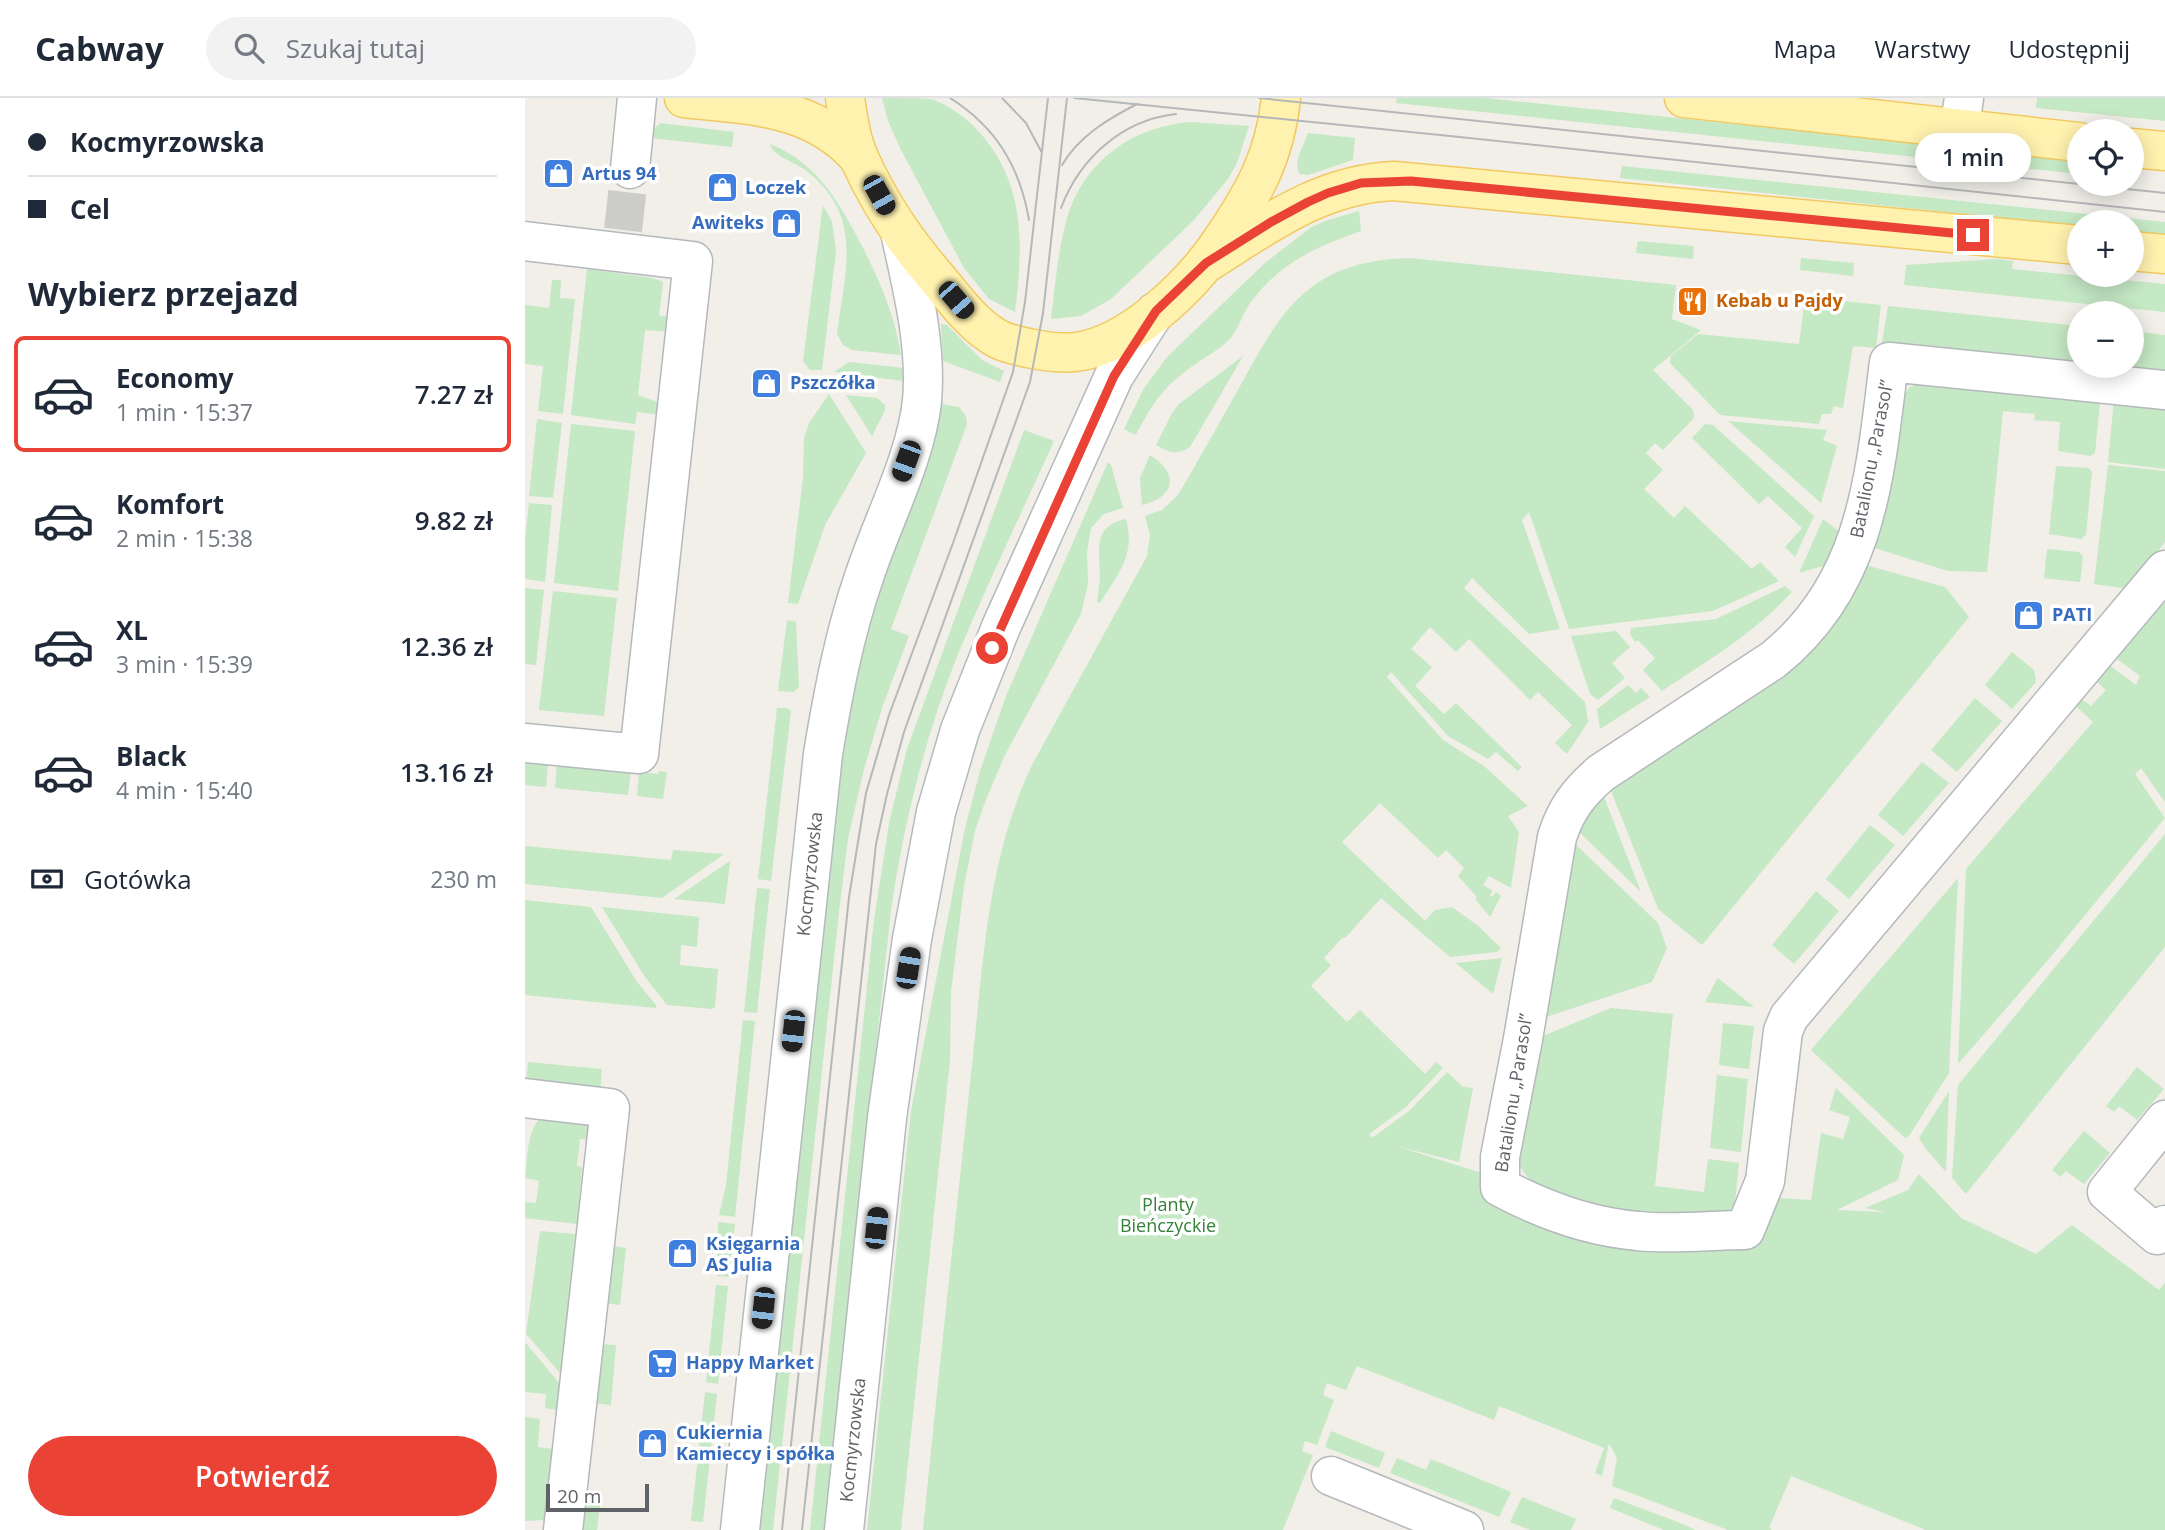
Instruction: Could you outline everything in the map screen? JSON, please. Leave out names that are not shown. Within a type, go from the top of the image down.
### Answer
[{"type":"main road","points":[[684,98],[776,109],[804,117],[836,136],[859,158]]},
{"type":"main road","points":[[845,98],[859,158],[899,232],[971,317],[995,337],[1007,342],[1037,350],[1076,352],[1113,340],[1156,311],[1206,263],[1236,220],[1264,169],[1276,132],[1281,98]]},
{"type":"main road","points":[[1684,98],[1962,114],[2067,139]]},
{"type":"main road","points":[[2144,149],[2165,151]]},
{"type":"main road","points":[[1206,263],[1271,222],[1317,198],[1361,183],[1394,181],[2067,244]]},
{"type":"main road","points":[[2144,252],[2165,254]]},
{"type":"street","points":[[629,169],[638,98]]},
{"type":"street","name":"Kocmyrzowska","points":[[740,1530],[825,741],[844,644],[864,578],[915,437],[922,402],[918,320],[899,232]]},
{"type":"street","points":[[525,242],[621,241],[693,261],[639,754],[525,743]]},
{"type":"street","name":"Kocmyrzowska","points":[[844,1530],[887,1118],[912,939],[936,813],[960,730],[1001,627],[1114,376],[1156,311]]},
{"type":"street","name":"Batalionu „Parasol”","points":[[2165,390],[1889,362],[1879,438],[1857,541],[1841,580],[1821,613],[1792,645],[1773,660],[1601,773],[1568,807],[1557,837],[1500,1157],[1500,1187],[1535,1206],[1602,1226],[1653,1232],[1745,1230],[1765,1181],[1783,1031],[1789,1017],[2165,570]]},
{"type":"street","points":[[525,1098],[610,1108],[563,1530]]},
{"type":"street","points":[[2165,1120],[2106,1192],[2157,1235],[2165,1225]]},
{"type":"street","points":[[1331,1476],[1464,1530]]},
{"type":"green space","points":[[882,98],[931,99],[944,105],[969,122],[995,153],[1006,173],[1018,218],[1020,241],[1015,312],[989,299],[964,268],[901,150],[888,121]]},
{"type":"green space","points":[[1397,98],[1486,98],[2067,159],[2067,173],[1396,103]]},
{"type":"green space","points":[[2037,98],[2165,98],[2165,121],[2036,108]]},
{"type":"green space","points":[[1191,122],[1249,126],[1237,163],[1228,179],[1193,221],[1111,299],[1081,316],[1051,319],[1064,230],[1075,198],[1085,180],[1098,164],[1131,139],[1170,125]]},
{"type":"green space","points":[[661,123],[734,132],[732,147],[642,137]]},
{"type":"green space","points":[[1308,133],[1355,138],[1353,160],[1308,175],[1300,174],[1297,164]]},
{"type":"green space","points":[[770,144],[802,162],[815,174],[847,218],[882,288],[901,355],[852,350],[843,345],[837,334],[846,265],[843,224],[836,205],[823,187],[804,169],[775,152]]},
{"type":"green space","points":[[1622,166],[2067,212],[2067,225],[1620,178]]},
{"type":"green space","points":[[823,205],[832,222],[836,251],[822,370],[810,370],[803,361]]},
{"type":"green space","points":[[1359,211],[1361,231],[1312,251],[1283,269],[1258,293],[1229,340],[1167,388],[1136,435],[1124,429],[1144,388],[1167,357],[1265,263],[1310,228]]},
{"type":"green space","points":[[2144,220],[2165,222],[2165,235],[2144,232]]},
{"type":"green space","points":[[1638,241],[1694,246],[1693,259],[1636,253]]},
{"type":"green space","name":"Planty Bieńczyckie","points":[[1410,258],[1676,285],[1672,319],[1701,330],[1653,370],[1693,410],[1694,418],[1663,450],[1655,443],[1646,453],[1663,470],[1644,489],[1674,518],[1685,506],[1752,569],[1760,562],[1779,581],[1713,611],[1569,629],[1529,512],[1522,520],[1560,629],[1529,634],[1472,578],[1464,588],[1585,702],[1588,722],[1567,754],[1555,743],[1572,725],[1538,692],[1530,700],[1469,639],[1456,652],[1430,627],[1411,649],[1432,667],[1415,686],[1444,714],[1456,703],[1522,767],[1518,771],[1496,752],[1488,759],[1448,736],[1391,672],[1387,677],[1443,740],[1484,766],[1528,806],[1508,816],[1519,832],[1511,888],[1489,876],[1483,885],[1493,891],[1490,895],[1492,897],[1496,892],[1501,896],[1490,917],[1458,876],[1464,868],[1446,850],[1438,858],[1380,803],[1342,842],[1425,921],[1435,910],[1452,907],[1477,925],[1501,948],[1497,952],[1450,957],[1381,898],[1324,958],[1331,965],[1311,986],[1347,1022],[1360,1010],[1425,1074],[1436,1062],[1443,1068],[1406,1107],[1369,1134],[1372,1138],[1409,1111],[1447,1072],[1463,1087],[1473,1088],[1459,1162],[1396,1146],[1602,1211],[1647,1221],[1765,1214],[1778,1198],[1811,1200],[1821,1133],[1843,1139],[1850,1117],[1829,1110],[1836,1088],[1904,1155],[1898,1180],[1837,1210],[1885,1212],[1865,1208],[1908,1190],[1919,1174],[1961,1218],[2036,1254],[2072,1225],[2159,1290],[2165,1283],[2165,1530],[1926,1530],[1791,1476],[1769,1528],[1772,1530],[1728,1530],[1612,1486],[1617,1458],[1609,1443],[1602,1476],[1595,1473],[1604,1448],[1499,1406],[1494,1420],[1357,1366],[1346,1390],[1327,1383],[1323,1395],[1334,1400],[1317,1445],[1305,1441],[1302,1451],[1313,1455],[1283,1530],[923,1530],[986,937],[998,866],[1019,796],[1033,763],[1147,556],[1150,535],[1145,516],[1162,510],[1178,495],[1270,334],[1303,294],[1323,279],[1347,268],[1375,261]]},
{"type":"green space","points":[[1801,258],[1854,263],[1853,276],[1800,270]]},
{"type":"green space","points":[[1996,259],[2013,261],[2012,269],[2067,274],[2067,287],[2144,287],[2144,282],[2165,284],[2165,312],[2144,310],[2144,301],[2067,302],[1904,285],[1906,265]]},
{"type":"green space","points":[[587,269],[653,278],[663,282],[659,316],[672,317],[671,332],[645,330],[638,395],[663,404],[661,415],[637,412],[635,424],[571,415]]},
{"type":"green space","points":[[552,280],[561,280],[560,298],[575,299],[563,414],[538,411],[543,366],[525,364],[525,305],[549,308]]},
{"type":"green space","points":[[1805,297],[1881,305],[1876,348],[1853,346],[1843,408],[1834,406],[1831,414],[1822,414],[1819,424],[1720,415],[1670,363],[1671,356],[1698,334],[1799,344]]},
{"type":"green space","points":[[1888,306],[2067,325],[2067,365],[1881,349]]},
{"type":"green space","points":[[941,324],[947,325],[982,360],[1004,371],[1000,382],[943,361]]},
{"type":"green space","points":[[2144,332],[2165,335],[2165,374],[2144,374]]},
{"type":"green space","points":[[1243,356],[1190,447],[1173,452],[1156,445],[1179,404]]},
{"type":"green space","points":[[849,362],[904,368],[904,381],[834,372]]},
{"type":"green space","points":[[1928,378],[2101,393],[2095,453],[2090,456],[2058,451],[2060,422],[2034,420],[2035,414],[2003,411],[1987,572],[1948,571],[1868,546],[1900,400],[1910,387]]},
{"type":"green space","points":[[829,394],[866,453],[825,525],[798,604],[788,603],[803,477],[804,438],[809,423]]},
{"type":"green space","points":[[846,395],[877,398],[885,405],[872,436]]},
{"type":"green space","points":[[2114,399],[2165,405],[2165,469],[2108,462]]},
{"type":"green space","points":[[941,404],[959,407],[966,416],[967,424],[891,629],[909,636],[883,705],[864,769],[848,839],[773,1530],[759,1530],[839,770],[855,689],[875,610],[891,557],[927,463]]},
{"type":"green space","points":[[537,419],[562,423],[553,498],[529,496]]},
{"type":"green space","points":[[1728,421],[1827,430],[1823,440],[1837,446],[1821,503]]},
{"type":"green space","points":[[571,424],[635,431],[618,591],[554,583]]},
{"type":"green space","points":[[1705,424],[1713,425],[1814,516],[1795,557],[1785,547],[1802,528],[1768,496],[1759,504],[1692,438]]},
{"type":"green space","points":[[1024,430],[1054,441],[981,600],[946,685],[917,780],[902,845],[891,910],[824,1530],[810,1530],[874,920],[889,823],[907,749]]},
{"type":"green space","points":[[1150,455],[1166,470],[1170,484],[1161,496],[1142,505],[1140,478]]},
{"type":"green space","points":[[1108,462],[1123,508],[1104,514],[1091,528],[1087,552],[1088,583],[1081,614],[1004,757],[975,831],[964,886],[951,992],[950,1060],[901,1530],[867,1530],[911,1111],[965,828],[980,771],[1006,696]]},
{"type":"green space","points":[[2108,465],[2165,471],[2165,542],[2128,589],[2094,584]]},
{"type":"green space","points":[[2056,466],[2089,468],[2092,472],[2086,535],[2081,539],[2049,534]]},
{"type":"green space","points":[[529,503],[552,505],[545,582],[525,579],[525,539]]},
{"type":"green space","points":[[1126,519],[1129,543],[1127,554],[1119,573],[1100,603],[1097,602],[1102,534],[1115,522]]},
{"type":"green space","points":[[1823,519],[1846,537],[1837,562],[1799,573]]},
{"type":"green space","points":[[2047,549],[2079,552],[2083,557],[2080,582],[2044,578]]},
{"type":"green space","points":[[1862,564],[1945,587],[1969,617],[1702,945],[1658,909],[1609,786]]},
{"type":"green space","points":[[1785,586],[1792,592],[1762,621],[1730,646],[1662,691],[1643,670],[1655,658],[1638,640],[1635,642],[1630,634],[1631,628],[1716,619]]},
{"type":"green space","points":[[525,588],[544,590],[536,665],[525,664]]},
{"type":"green space","points":[[553,591],[617,598],[604,716],[539,710]]},
{"type":"green space","points":[[2165,599],[2165,802],[2141,768],[2135,774],[2165,818],[1958,1064],[1966,869],[2093,722],[2072,703],[2078,696],[2091,706],[2106,690],[2093,679],[2106,663],[2136,685],[2140,676],[2113,656]]},
{"type":"green space","points":[[787,620],[796,622],[799,687],[794,692],[778,691]]},
{"type":"green space","points":[[1616,631],[1630,647],[1612,663],[1625,678],[1598,700],[1590,694],[1571,636]]},
{"type":"green space","points":[[2012,652],[2034,670],[2036,682],[2012,709],[1985,685]]},
{"type":"green space","points":[[1628,685],[1636,693],[1641,688],[1650,697],[1600,729],[1597,709]]},
{"type":"green space","points":[[1975,698],[2002,721],[1957,772],[1931,750]]},
{"type":"green space","points":[[777,708],[791,711],[771,881],[758,879]]},
{"type":"green space","points":[[525,761],[548,764],[546,787],[525,785]]},
{"type":"green space","points":[[1922,762],[1949,783],[1903,836],[1878,815]]},
{"type":"green space","points":[[557,763],[631,771],[628,795],[555,788]]},
{"type":"green space","points":[[659,771],[667,772],[663,799],[637,796],[639,772],[658,774]]},
{"type":"green space","points":[[1602,792],[1641,892],[1575,828]]},
{"type":"green space","points":[[1870,825],[1895,845],[1849,899],[1826,879]]},
{"type":"green space","points":[[2165,834],[2165,947],[1966,1194],[1952,1178],[1958,1085]]},
{"type":"green space","points":[[1572,841],[1658,923],[1667,948],[1652,982],[1540,1019]]},
{"type":"green space","points":[[525,846],[671,860],[673,850],[724,854],[662,898],[525,884]]},
{"type":"green space","points":[[730,861],[725,904],[674,899]]},
{"type":"green space","points":[[1958,878],[1949,1073],[1909,1136],[1905,1138],[1811,1050]]},
{"type":"green space","points":[[757,888],[770,889],[757,1013],[744,1012]]},
{"type":"green space","points":[[1816,891],[1839,911],[1794,964],[1772,945]]},
{"type":"green space","points":[[525,900],[591,907],[656,1008],[525,995]]},
{"type":"green space","points":[[602,907],[699,917],[697,947],[681,945],[680,965],[718,969],[715,1007],[712,1009],[667,1005],[645,977]]},
{"type":"green space","points":[[1502,958],[1493,994],[1456,963]]},
{"type":"green space","points":[[1718,978],[1754,1007],[1705,1002]]},
{"type":"green space","points":[[1611,1008],[1673,1014],[1655,1186],[1704,1192],[1708,1159],[1739,1163],[1735,1204],[1727,1214],[1657,1217],[1604,1209],[1545,1190],[1531,1180],[1521,1167],[1516,1154],[1538,1038]]},
{"type":"green space","points":[[743,1020],[755,1021],[735,1217],[719,1215],[726,1185]]},
{"type":"green space","points":[[1723,1023],[1754,1026],[1749,1069],[1719,1065]]},
{"type":"green space","points":[[528,1062],[602,1069],[600,1092],[526,1084]]},
{"type":"green space","points":[[2137,1067],[2164,1089],[2137,1120],[2119,1106],[2114,1112],[2106,1106]]},
{"type":"green space","points":[[1717,1075],[1748,1079],[1741,1152],[1710,1148]]},
{"type":"green space","points":[[1949,1091],[1946,1172],[1919,1138]]},
{"type":"green space","points":[[541,1117],[587,1123],[594,1140],[580,1139],[577,1166],[582,1167],[577,1224],[525,1218],[525,1202],[536,1203],[539,1181],[525,1178],[530,1138]]},
{"type":"green space","points":[[2084,1131],[2110,1153],[2084,1184],[2066,1171],[2060,1177],[2052,1170]]},
{"type":"green space","points":[[718,1222],[735,1224],[729,1277],[717,1276]]},
{"type":"green space","points":[[540,1231],[575,1234],[561,1374],[526,1334]]},
{"type":"green space","points":[[609,1245],[626,1248],[620,1305],[603,1303]]},
{"type":"green space","points":[[716,1285],[728,1286],[718,1384],[706,1382]]},
{"type":"green space","points":[[525,1342],[560,1384],[557,1410],[545,1408],[546,1394],[525,1392]]},
{"type":"green space","points":[[598,1344],[616,1345],[611,1405],[593,1403]]},
{"type":"green space","points":[[705,1392],[717,1394],[703,1522],[691,1521]]},
{"type":"green space","points":[[525,1417],[540,1419],[538,1447],[561,1450],[545,1520],[525,1521]]},
{"type":"green space","points":[[1331,1431],[1385,1453],[1379,1468],[1325,1447]]},
{"type":"green space","points":[[1397,1458],[1426,1470],[1431,1459],[1511,1492],[1499,1517],[1390,1473]]},
{"type":"green space","points":[[584,1492],[601,1494],[597,1530],[580,1530]]},
{"type":"green space","points":[[1522,1497],[1576,1519],[1571,1530],[1530,1530],[1510,1522]]},
{"type":"green space","points":[[1614,1498],[1696,1530],[1664,1530],[1610,1508]]},
{"type":"tunnel","points":[[623,230],[630,169]]},
{"type":"tram line","points":[[950,98],[980,122],[1003,150],[1019,183],[1029,220]]},
{"type":"tram line","points":[[1002,98],[1026,123],[1041,151]]},
{"type":"tram line","points":[[782,1530],[849,897],[866,793],[889,715],[1013,372],[1025,302],[1048,98]]},
{"type":"tram line","points":[[802,1530],[876,844],[904,732],[1030,382],[1043,313],[1067,98]]},
{"type":"tram line","points":[[1074,98],[2165,212]]},
{"type":"tram line","points":[[1259,98],[2067,183]]},
{"type":"tram line","points":[[1062,165],[1086,137],[1105,122],[1137,104]]},
{"type":"tram line","points":[[1061,208],[1079,173],[1105,144],[1138,124],[1176,114]]},
{"type":"tram line","points":[[2144,191],[2165,193]]},
{"type":"place","name":"Artus 94","points":[[559,174]]},
{"type":"place","name":"Loczek","points":[[722,188]]},
{"type":"place","name":"Awiteks","points":[[787,223]]},
{"type":"place","name":"Kebab u Pajdy","points":[[1693,301]]},
{"type":"place","name":"Pszczółka","points":[[767,383]]},
{"type":"place","name":"PATI","points":[[2029,615]]},
{"type":"place","name":"Księgarnia AS Julia","points":[[683,1254]]},
{"type":"place","name":"Happy Market","points":[[663,1363]]},
{"type":"place","name":"Cukiernia Kamieccy i spółka","points":[[653,1443]]},
{"type":"route","points":[[992,648],[1114,376],[1156,311],[1206,263],[1271,222],[1317,198],[1361,183],[1411,181],[1973,235]]}]
